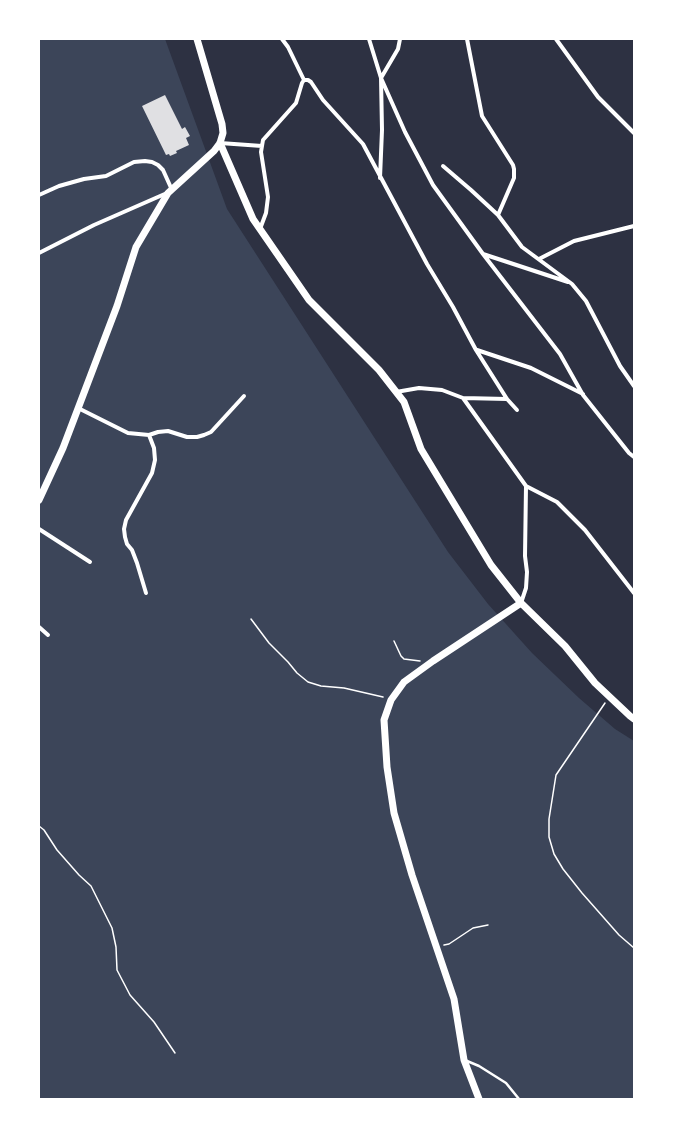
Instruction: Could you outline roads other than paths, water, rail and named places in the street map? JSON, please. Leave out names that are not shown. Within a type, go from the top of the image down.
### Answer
[{"type":"street","points":[[39,500],[63,448],[117,306],[136,247],[170,191],[214,151],[220,143],[222,124],[198,39]]},
{"type":"street","points":[[282,39],[288,47],[304,80]]},
{"type":"street","points":[[369,39],[380,78],[405,132],[433,184],[483,254],[560,354],[583,395],[629,453],[634,457]]},
{"type":"street","points":[[380,179],[382,130],[380,78],[398,49],[400,39]]},
{"type":"street","points":[[467,39],[482,116],[514,169],[514,178],[498,215]]},
{"type":"street","points":[[556,39],[598,97],[634,134]]},
{"type":"street","points":[[260,229],[266,213],[268,197],[261,152],[263,140],[296,103],[304,80]]},
{"type":"street","points":[[304,80],[310,81],[323,100],[363,144],[380,179],[476,350],[507,399],[518,410]]},
{"type":"street","points":[[220,143],[262,146]]},
{"type":"street","points":[[220,143],[253,219],[309,300],[379,370],[404,402],[421,449],[491,565],[521,603],[565,646],[595,683],[634,719]]},
{"type":"street","points":[[39,195],[59,186],[84,179],[106,176],[134,162],[145,161],[158,165],[163,170],[170,191]]},
{"type":"street","points":[[443,166],[498,215],[522,247],[572,284],[586,301],[620,366],[634,386]]},
{"type":"street","points":[[39,253],[94,225],[170,191]]},
{"type":"street","points":[[539,259],[574,241],[634,226]]},
{"type":"street","points":[[483,254],[572,284]]},
{"type":"street","points":[[476,350],[531,368],[583,395]]},
{"type":"street","points":[[396,392],[419,388],[442,390],[464,398],[507,399]]},
{"type":"street","points":[[78,408],[128,434],[149,435],[168,431],[187,437],[197,437],[211,432],[244,396]]},
{"type":"street","points":[[464,398],[526,486],[557,502],[586,530],[634,593]]},
{"type":"street","points":[[146,593],[137,563],[125,537],[124,529],[126,520],[152,473],[155,460],[154,448],[149,435]]},
{"type":"street","points":[[479,1099],[464,1060],[454,999],[412,875],[394,813],[386,767],[384,720],[391,700],[404,682],[521,603],[526,588],[527,572],[525,556],[526,486]]},
{"type":"street","points":[[39,530],[90,562]]},
{"type":"street","points":[[39,627],[48,635]]},
{"type":"lane","points":[[464,1060],[479,1066],[506,1083],[519,1099]]}]
